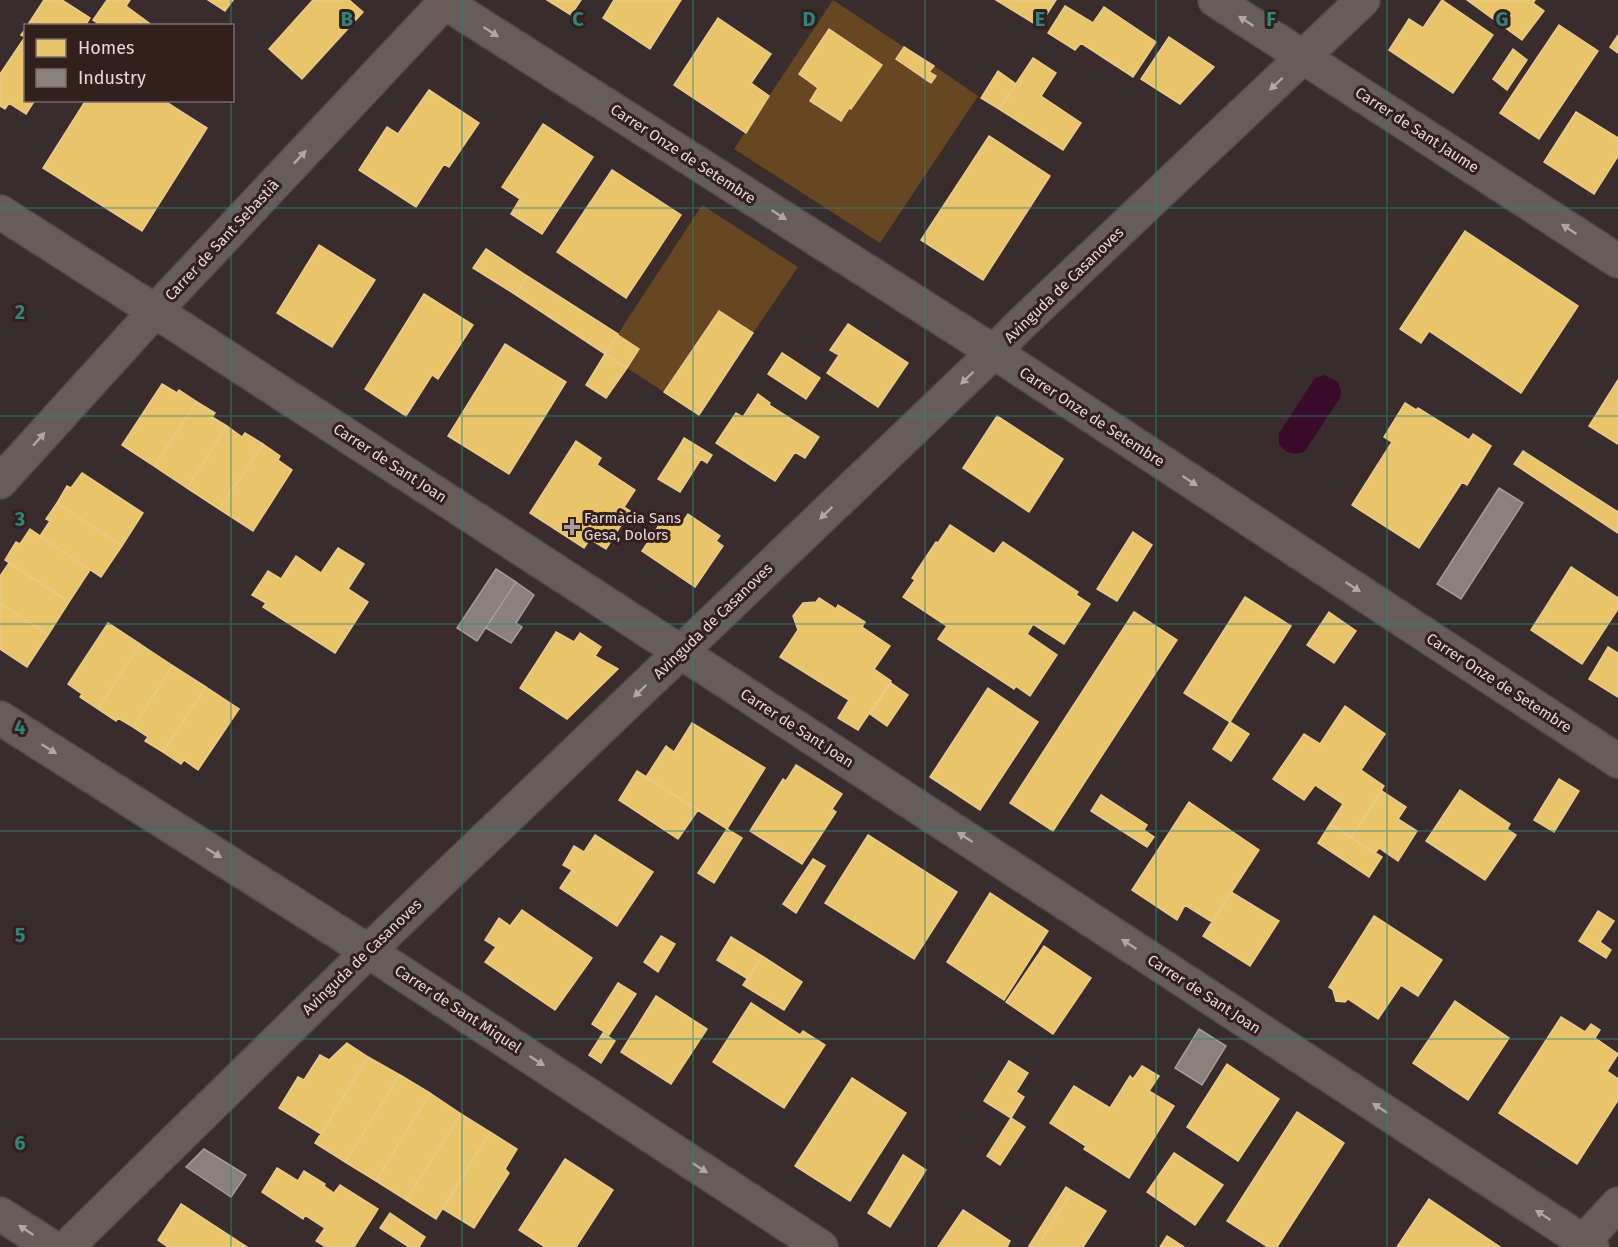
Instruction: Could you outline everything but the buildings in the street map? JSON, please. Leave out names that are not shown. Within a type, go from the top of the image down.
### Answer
[{"type":"street","name":"Carrer de Sant Jaume","points":[[1215,0],[1618,261]]},
{"type":"street","name":"Avinguda de Casanoves","points":[[67,1247],[368,951],[1019,326],[1363,0]]},
{"type":"street","name":"Carrer de Sant Sebastià","points":[[0,482],[155,311],[445,1]]},
{"type":"street","name":"Carrer Onze de Setembre","points":[[445,1],[994,352],[1618,761]]},
{"type":"street","name":"Carrer de Sant Joan","points":[[0,212],[680,652],[1584,1245]]},
{"type":"street","name":"Carrer de Sant Miquel","points":[[0,718],[368,951],[821,1247]]},
{"type":"street","points":[[1584,1245],[1618,1204]]},
{"type":"street","points":[[0,1214],[52,1247]]},
{"type":"shaded area","points":[[833,0],[904,47],[896,59],[935,76],[929,72],[934,66],[978,96],[880,243],[734,149]],"holes":[[[829,29],[882,65],[841,121],[810,101],[818,88],[799,74]]]},
{"type":"shaded area","points":[[702,205],[798,267],[753,333],[719,311],[664,392],[627,368],[618,334]]},
{"type":"shaded area","points":[[1325,375],[1338,382],[1341,391],[1340,398],[1305,451],[1294,454],[1287,452],[1279,444],[1279,433],[1315,378]]},
{"type":"place","name":"Farmàcia Sans Gesa, Dolors","points":[[572,527]]}]
